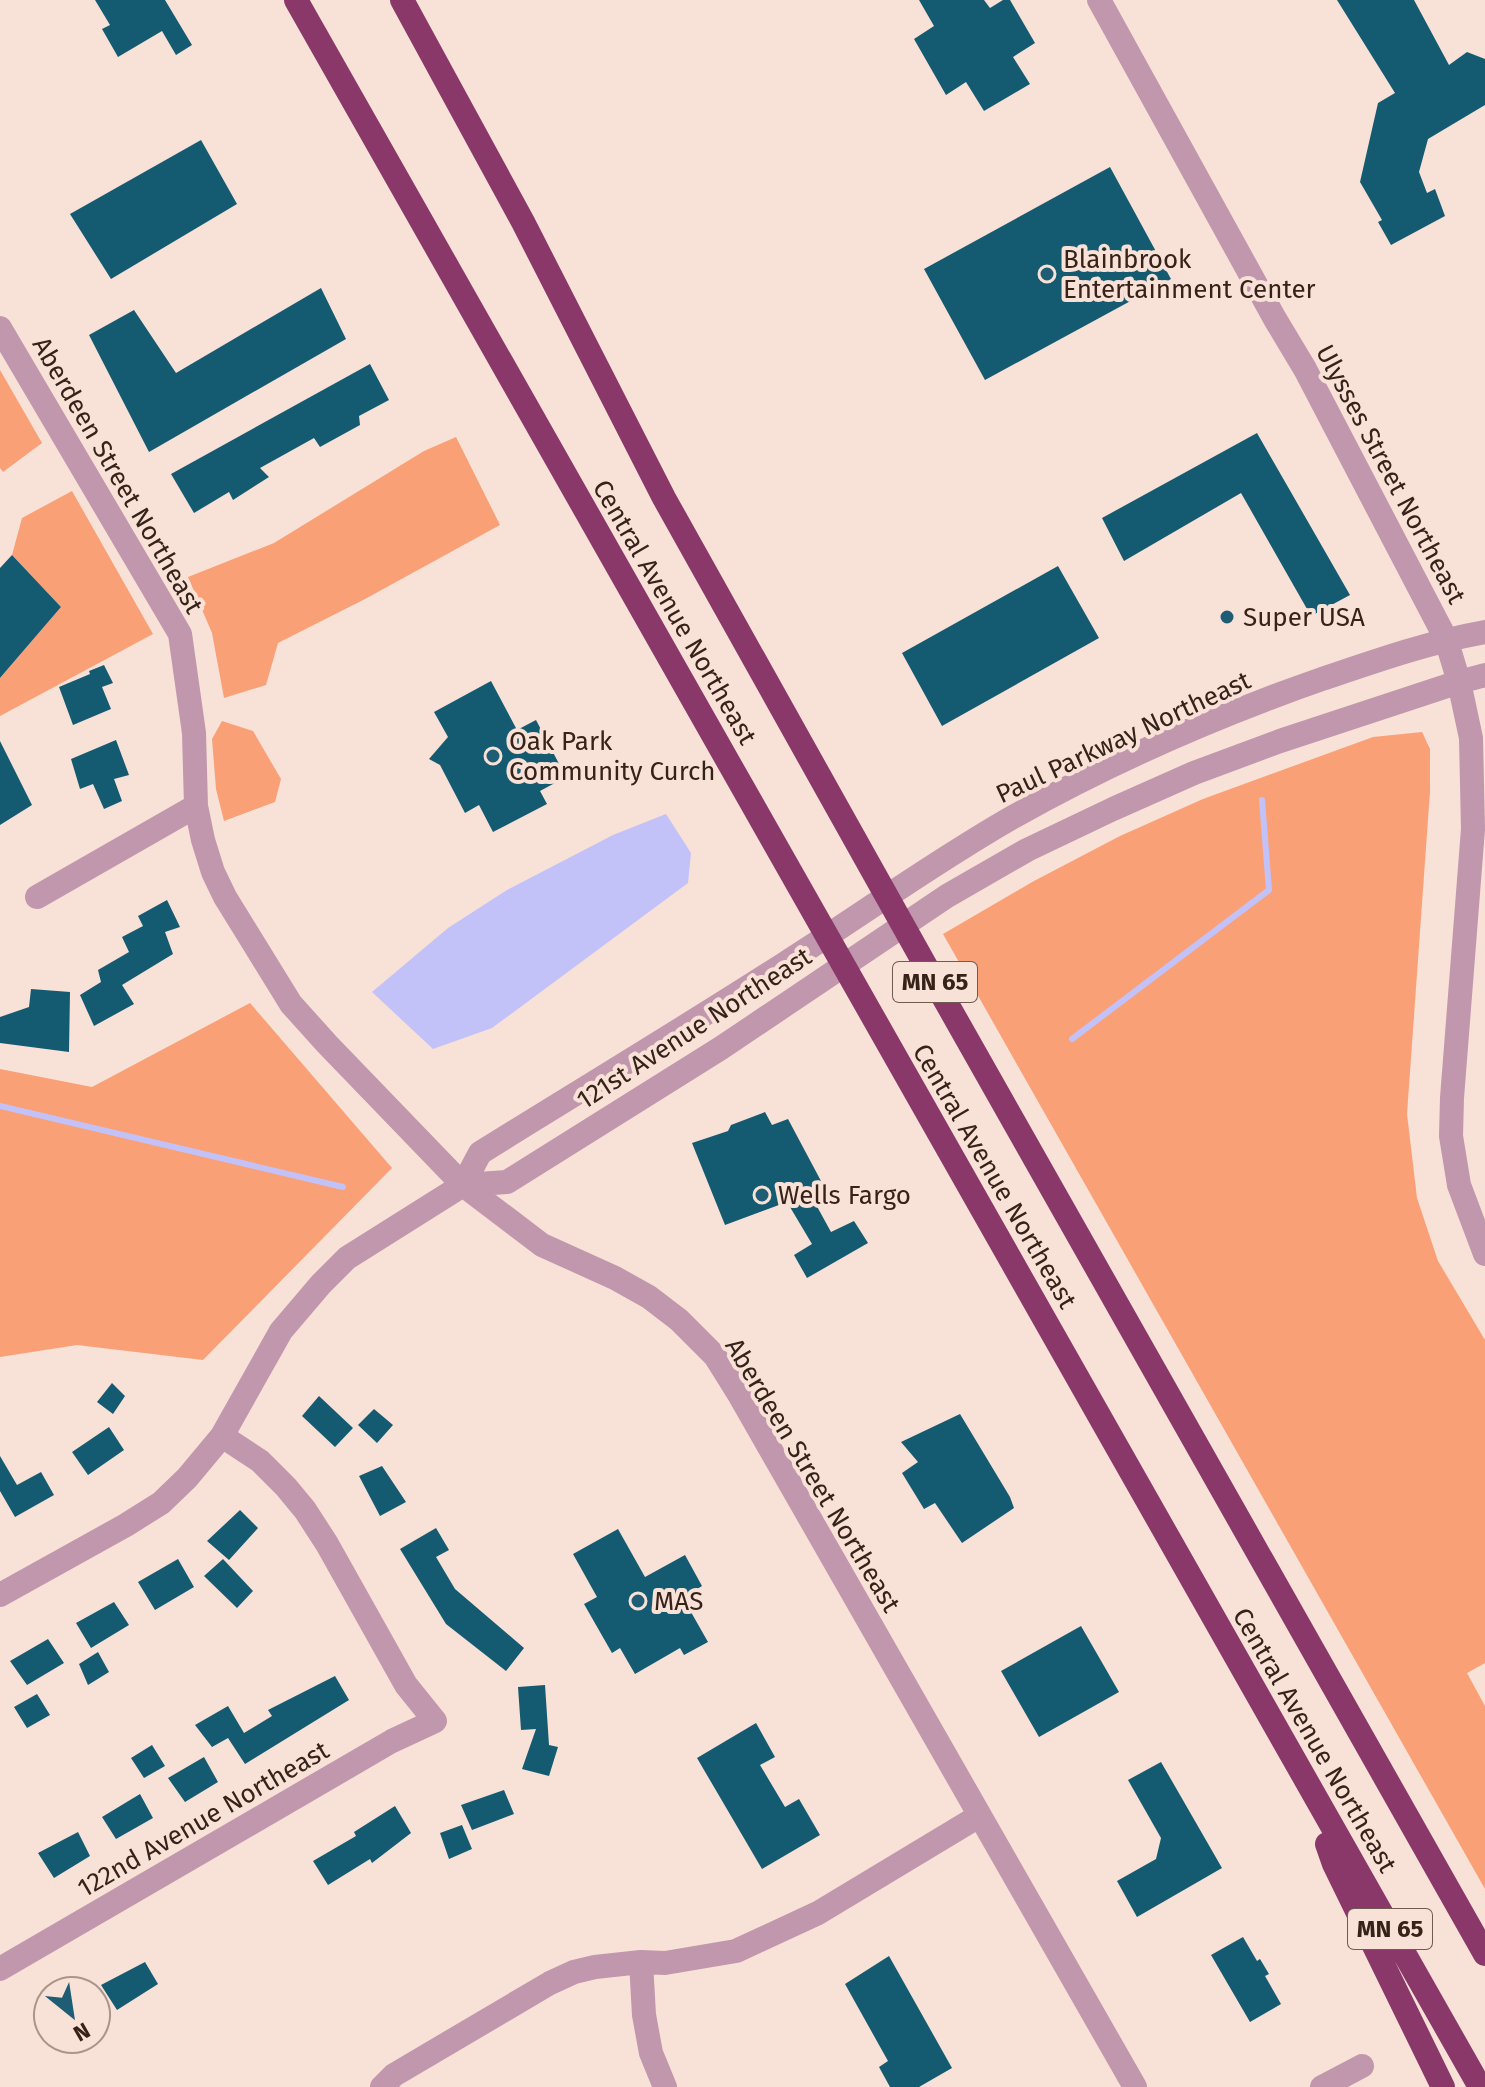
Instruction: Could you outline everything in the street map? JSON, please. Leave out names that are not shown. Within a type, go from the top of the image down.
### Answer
[{"type":"highway","name":"Central Avenue Northeast","points":[[296,0],[1480,2087]]},
{"type":"highway","name":"Central Avenue Northeast","points":[[402,0],[523,222],[664,498],[1485,1954]]},
{"type":"highway","points":[[1300,1771],[1334,1864],[1443,2087]]},
{"type":"street","name":"Ulysses Street Northeast","points":[[1099,0],[1305,369],[1446,639],[1471,738],[1473,829],[1451,1136],[1459,1185],[1485,1254]]},
{"type":"street","name":"Aberdeen Street Northeast","points":[[0,328],[180,634],[194,733],[196,806],[203,840],[225,897],[291,1004],[463,1185],[542,1245],[649,1297],[679,1320],[715,1356],[1135,2087]]},
{"type":"street","name":"Paul Parkway Northeast","points":[[930,868],[1013,817],[1178,735],[1260,701],[1352,669],[1446,639],[1485,632]]},
{"type":"street","points":[[1459,682],[1485,675]]},
{"type":"street","name":"121st Avenue Northeast","points":[[0,1595],[161,1503],[222,1436],[281,1331],[321,1284],[347,1258],[463,1185],[507,1182],[721,1048],[947,896],[1027,850],[1194,773],[1459,682]]},
{"type":"street","points":[[37,897],[196,806]]},
{"type":"street","name":"121st Avenue Northeast","points":[[463,1185],[480,1153],[785,963],[930,868]]},
{"type":"street","name":"122nd Avenue Northeast","points":[[0,1969],[392,1741],[435,1721],[406,1685],[305,1510],[260,1461],[222,1436]]},
{"type":"street","points":[[382,2087],[394,2075],[574,1972],[641,1962],[665,1963],[736,1951],[818,1913],[979,1816]]},
{"type":"street","points":[[641,1962],[646,2028],[651,2053],[665,2087]]},
{"type":"street","points":[[1322,2087],[1362,2066]]},
{"type":"shaded area","points":[[0,370],[42,443],[3,472],[0,468]]},
{"type":"shaded area","points":[[456,437],[500,525],[278,643],[266,685],[224,698],[212,633],[188,577],[274,543],[424,451]]},
{"type":"shaded area","points":[[72,491],[153,634],[0,716],[0,678],[61,607],[12,555],[22,518]]},
{"type":"shaded area","points":[[222,721],[253,731],[281,779],[275,802],[224,821],[216,789],[212,739]]},
{"type":"shaded area","points":[[1422,732],[1430,749],[1430,791],[1407,1114],[1417,1198],[1438,1261],[1485,1340],[1485,1663],[1467,1673],[1485,1706],[1485,1889],[943,934],[1120,836],[1203,799],[1373,737]]},
{"type":"shaded area","points":[[250,1003],[392,1168],[203,1360],[77,1345],[0,1357],[0,1069],[92,1087]]},
{"type":"water","points":[[666,814],[691,853],[688,883],[492,1028],[433,1049],[372,992],[448,928],[507,890],[613,835]]},
{"type":"building","points":[[95,0],[165,0],[192,45],[176,55],[162,31],[118,57],[102,29],[110,25]]},
{"type":"building","points":[[919,0],[984,0],[990,8],[1003,0],[1010,0],[1035,43],[1013,57],[1030,84],[984,111],[966,82],[946,95],[914,39],[934,26]]},
{"type":"building","points":[[1337,0],[1414,0],[1449,65],[1467,52],[1485,59],[1485,105],[1428,139],[1419,172],[1427,193],[1435,189],[1445,216],[1391,245],[1378,222],[1382,220],[1360,182],[1378,103],[1395,93]]},
{"type":"building","points":[[201,140],[237,204],[111,279],[70,214]]},
{"type":"building","name":"Blainbrook Entertainment Center","points":[[1110,167],[1171,279],[985,380],[924,269]]},
{"type":"building","points":[[321,288],[346,339],[149,452],[89,335],[134,310],[176,373]]},
{"type":"building","points":[[370,364],[389,400],[359,416],[360,425],[320,447],[314,438],[260,468],[269,477],[233,500],[229,492],[194,513],[171,474]]},
{"type":"building","points":[[1257,433],[1350,595],[1311,616],[1241,493],[1124,561],[1102,518]]},
{"type":"building","points":[[12,555],[61,607],[0,678],[0,568]]},
{"type":"building","points":[[1058,566],[1099,638],[942,726],[902,653]]},
{"type":"building","points":[[104,665],[113,683],[102,687],[111,709],[73,725],[59,687]]},
{"type":"building","name":"Oak Park Community Curch","points":[[491,681],[517,730],[536,720],[566,777],[540,791],[547,804],[493,832],[479,805],[465,813],[440,765],[429,759],[448,737],[434,712]]},
{"type":"building","points":[[116,740],[129,775],[114,779],[122,801],[104,809],[93,784],[80,789],[71,759]]},
{"type":"building","points":[[0,741],[32,805],[0,825]]},
{"type":"building","points":[[167,900],[180,927],[165,932],[173,954],[122,985],[134,1004],[94,1026],[80,995],[101,982],[98,970],[129,952],[122,937],[143,926],[138,916]]},
{"type":"building","points":[[31,989],[70,992],[69,1052],[0,1043],[0,1017],[29,1007]]},
{"type":"building","name":"Wells Fargo","points":[[765,1112],[772,1125],[788,1119],[821,1181],[808,1190],[831,1232],[854,1221],[868,1243],[807,1278],[794,1255],[812,1244],[787,1202],[725,1225],[692,1143],[728,1131],[731,1125]]},
{"type":"building","points":[[112,1383],[125,1396],[113,1414],[97,1402]]},
{"type":"building","points":[[319,1396],[353,1428],[335,1447],[302,1416]]},
{"type":"building","points":[[374,1409],[393,1425],[377,1443],[358,1425]]},
{"type":"building","points":[[960,1414],[1014,1508],[962,1543],[935,1503],[924,1509],[902,1473],[918,1462],[901,1442]]},
{"type":"building","points":[[109,1427],[124,1450],[88,1475],[72,1452]]},
{"type":"building","points":[[0,1456],[17,1485],[41,1472],[54,1495],[15,1517],[0,1491]]},
{"type":"building","points":[[382,1466],[406,1502],[380,1516],[359,1476]]},
{"type":"building","points":[[240,1510],[258,1528],[229,1560],[207,1541]]},
{"type":"building","points":[[436,1528],[449,1550],[436,1557],[455,1589],[524,1648],[506,1671],[446,1624],[400,1549]]},
{"type":"building","name":"MAS","points":[[618,1529],[645,1577],[685,1555],[702,1586],[683,1598],[708,1642],[684,1655],[680,1648],[635,1674],[620,1648],[612,1653],[584,1604],[597,1597],[573,1554]]},
{"type":"building","points":[[178,1559],[194,1587],[155,1610],[138,1582]]},
{"type":"building","points":[[223,1559],[253,1591],[237,1608],[204,1576]]},
{"type":"building","points":[[114,1602],[129,1625],[91,1648],[76,1623]]},
{"type":"building","points":[[1081,1626],[1119,1692],[1039,1737],[1001,1671]]},
{"type":"building","points":[[48,1639],[64,1663],[27,1685],[10,1661]]},
{"type":"building","points":[[98,1652],[109,1672],[88,1685],[79,1664]]},
{"type":"building","points":[[335,1676],[349,1700],[245,1764],[228,1738],[212,1747],[195,1725],[228,1706],[244,1733],[272,1716],[268,1710]]},
{"type":"building","points":[[545,1685],[549,1745],[558,1747],[549,1776],[522,1769],[536,1729],[521,1730],[518,1687]]},
{"type":"building","points":[[37,1694],[50,1715],[27,1728],[14,1707]]},
{"type":"building","points":[[756,1723],[775,1757],[760,1765],[785,1807],[799,1799],[820,1835],[762,1869],[697,1758]]},
{"type":"building","points":[[152,1745],[165,1766],[144,1778],[131,1758]]},
{"type":"building","points":[[204,1757],[218,1782],[185,1802],[168,1778]]},
{"type":"building","points":[[1161,1762],[1222,1868],[1137,1917],[1117,1881],[1156,1859],[1161,1838],[1128,1780]]},
{"type":"building","points":[[504,1790],[514,1814],[472,1830],[461,1805]]},
{"type":"building","points":[[140,1794],[153,1818],[116,1839],[102,1817]]},
{"type":"building","points":[[395,1806],[411,1833],[372,1863],[370,1859],[328,1885],[313,1861],[356,1836],[354,1832]]},
{"type":"building","points":[[462,1825],[472,1849],[449,1859],[440,1833]]},
{"type":"building","points":[[78,1832],[90,1856],[54,1878],[38,1853]]},
{"type":"building","points":[[1243,1937],[1269,1974],[1265,1976],[1281,2004],[1250,2022],[1211,1955]]},
{"type":"building","points":[[889,1956],[952,2068],[919,2087],[890,2087],[879,2067],[888,2061],[845,1984]]},
{"type":"building","points":[[145,1962],[158,1984],[117,2010],[112,2002],[112,1979]]},
{"type":"waterway","points":[[1072,1039],[1269,890],[1262,800]]},
{"type":"waterway","points":[[0,1106],[343,1187]]},
{"type":"place","name":"Blainbrook Entertainment Center","points":[[1047,274]]},
{"type":"place","name":"Super USA","points":[[1227,617]]},
{"type":"place","name":"Oak Park Community Curch","points":[[493,756]]},
{"type":"place","name":"Wells Fargo","points":[[762,1195]]},
{"type":"place","name":"MAS","points":[[638,1601]]}]
